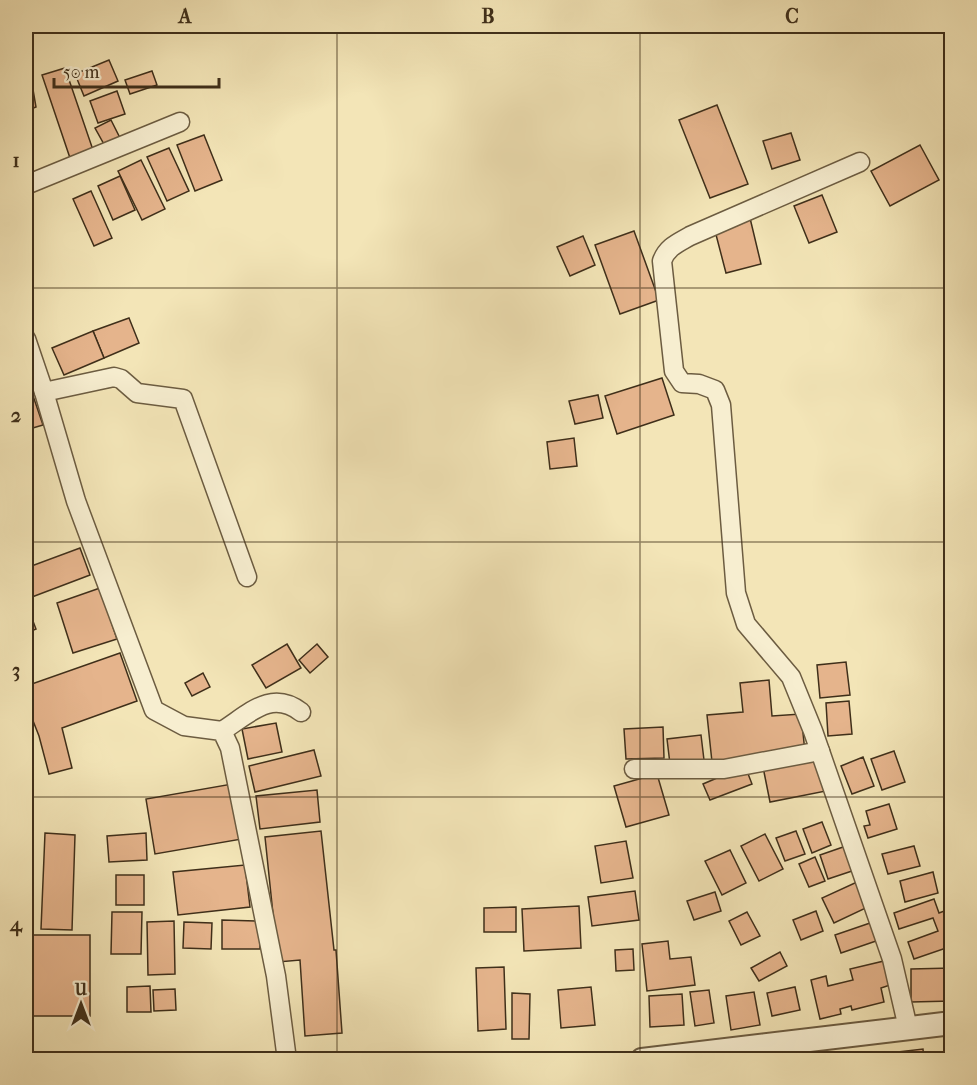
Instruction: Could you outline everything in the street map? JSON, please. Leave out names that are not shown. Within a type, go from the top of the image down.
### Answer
[{"type":"street","points":[[26,185],[180,122]]},
{"type":"street","points":[[860,162],[690,236],[665,252],[662,261],[674,371],[682,383],[699,384],[715,390],[721,405],[736,593],[746,624],[792,678],[820,751],[891,959],[908,1028]]},
{"type":"street","points":[[26,339],[76,501],[154,710],[184,726],[222,731],[273,701],[288,702],[301,712]]},
{"type":"street","points":[[44,392],[114,377],[121,379],[138,393],[183,399],[247,577]]},
{"type":"street","points":[[222,731],[230,748],[276,976],[287,1059]]},
{"type":"street","points":[[634,769],[724,769],[820,751]]},
{"type":"street","points":[[642,1059],[788,1051],[908,1028],[951,1023]]},
{"type":"building","points":[[109,60],[118,81],[84,96],[75,74]]},
{"type":"building","points":[[65,68],[93,150],[70,158],[42,75]]},
{"type":"building","points":[[152,71],[157,85],[130,94],[125,80]]},
{"type":"building","points":[[26,72],[30,72],[36,107],[26,111]]},
{"type":"building","points":[[117,91],[125,114],[98,123],[90,101]]},
{"type":"building","points":[[717,105],[748,184],[710,198],[679,120]]},
{"type":"building","points":[[111,120],[120,138],[105,146],[95,128]]},
{"type":"building","points":[[791,133],[800,160],[772,169],[763,141]]},
{"type":"building","points":[[204,135],[222,180],[195,191],[177,145]]},
{"type":"building","points":[[920,145],[939,180],[890,206],[871,171]]},
{"type":"building","points":[[169,148],[189,191],[167,201],[147,157]]},
{"type":"building","points":[[141,160],[165,209],[142,220],[118,171]]},
{"type":"building","points":[[120,176],[135,210],[113,220],[98,186]]},
{"type":"building","points":[[91,191],[112,238],[94,246],[73,199]]},
{"type":"building","points":[[822,195],[837,232],[809,243],[794,206]]},
{"type":"building","points":[[750,218],[761,264],[726,273],[714,227]]},
{"type":"building","points":[[634,231],[659,300],[620,314],[595,245]]},
{"type":"building","points":[[583,236],[595,265],[570,276],[557,247]]},
{"type":"building","points":[[129,318],[139,343],[104,358],[93,331]]},
{"type":"building","points":[[93,331],[104,358],[64,375],[52,348]]},
{"type":"building","points":[[662,378],[674,415],[617,434],[605,396]]},
{"type":"building","points":[[30,387],[43,425],[26,430],[26,389]]},
{"type":"building","points":[[598,395],[603,418],[575,424],[569,401]]},
{"type":"building","points":[[574,438],[577,466],[550,469],[547,442]]},
{"type":"building","points":[[80,548],[90,575],[32,597],[26,579],[26,568]]},
{"type":"building","points":[[100,588],[117,639],[73,653],[57,603]]},
{"type":"building","points":[[28,608],[36,629],[26,633],[26,609]]},
{"type":"building","points":[[287,644],[301,668],[266,688],[252,665]]},
{"type":"building","points":[[317,644],[328,657],[310,673],[299,660]]},
{"type":"building","points":[[120,653],[137,701],[62,728],[72,768],[49,774],[39,736],[26,703],[26,686]]},
{"type":"building","points":[[846,662],[850,695],[820,698],[817,665]]},
{"type":"building","points":[[203,673],[210,687],[192,696],[185,683]]},
{"type":"building","points":[[769,680],[772,716],[801,714],[805,752],[712,762],[707,715],[743,712],[740,683]]},
{"type":"building","points":[[849,701],[852,734],[828,736],[826,703]]},
{"type":"building","points":[[276,723],[282,752],[248,759],[242,729]]},
{"type":"building","points":[[663,727],[664,758],[626,759],[624,729]]},
{"type":"building","points":[[701,735],[704,760],[670,764],[667,739]]},
{"type":"building","points":[[314,750],[321,776],[255,792],[249,766]]},
{"type":"building","points":[[894,751],[905,782],[882,790],[871,759]]},
{"type":"building","points":[[819,756],[826,791],[770,802],[763,767]]},
{"type":"building","points":[[863,757],[874,786],[852,794],[841,766]]},
{"type":"building","points":[[745,766],[752,784],[710,800],[703,784]]},
{"type":"building","points":[[657,774],[669,815],[626,827],[614,786]]},
{"type":"building","points":[[232,784],[242,839],[155,854],[146,799]]},
{"type":"building","points":[[317,790],[320,822],[260,829],[256,796]]},
{"type":"building","points":[[889,804],[897,829],[868,838],[864,826],[870,825],[866,811]]},
{"type":"building","points":[[822,822],[831,845],[812,853],[803,829]]},
{"type":"building","points":[[321,831],[334,950],[336,950],[342,1033],[305,1036],[300,960],[278,962],[265,837]]},
{"type":"building","points":[[796,831],[805,854],[785,861],[776,838]]},
{"type":"building","points":[[45,833],[75,835],[72,930],[41,929]]},
{"type":"building","points":[[146,833],[147,860],[109,862],[107,836]]},
{"type":"building","points":[[765,834],[783,869],[759,881],[741,846]]},
{"type":"building","points":[[626,841],[633,878],[601,883],[595,846]]},
{"type":"building","points":[[846,846],[855,870],[828,879],[820,855]]},
{"type":"building","points":[[914,846],[920,866],[888,874],[882,854]]},
{"type":"building","points":[[730,850],[746,883],[722,895],[705,861]]},
{"type":"building","points":[[815,857],[825,881],[809,887],[799,864]]},
{"type":"building","points":[[245,865],[250,907],[178,915],[173,872]]},
{"type":"building","points":[[933,872],[938,893],[905,902],[900,881]]},
{"type":"building","points":[[116,875],[144,875],[144,905],[116,905]]},
{"type":"building","points":[[857,882],[868,907],[834,923],[822,898]]},
{"type":"building","points":[[635,891],[639,920],[592,926],[588,897]]},
{"type":"building","points":[[715,892],[721,911],[694,920],[687,901]]},
{"type":"building","points":[[934,899],[939,913],[952,908],[952,946],[914,959],[908,942],[938,931],[933,918],[899,929],[894,913]]},
{"type":"building","points":[[579,906],[581,948],[524,951],[522,909]]},
{"type":"building","points":[[516,907],[516,932],[484,932],[484,908]]},
{"type":"building","points":[[816,911],[823,931],[801,940],[793,920]]},
{"type":"building","points":[[112,912],[142,912],[141,954],[111,954]]},
{"type":"building","points":[[747,912],[760,936],[741,945],[729,921]]},
{"type":"building","points":[[222,920],[260,921],[260,949],[222,949]]},
{"type":"building","points":[[174,921],[175,974],[148,975],[147,922]]},
{"type":"building","points":[[184,922],[212,923],[211,949],[183,948]]},
{"type":"building","points":[[873,922],[879,940],[841,953],[835,935]]},
{"type":"building","points":[[26,935],[90,935],[90,1016],[26,1016]]},
{"type":"building","points":[[668,941],[670,959],[691,957],[695,985],[647,991],[642,944]]},
{"type":"building","points":[[633,949],[634,970],[616,971],[615,950]]},
{"type":"building","points":[[780,952],[787,966],[759,981],[751,968]]},
{"type":"building","points":[[884,961],[890,985],[881,988],[884,1002],[852,1010],[851,1006],[840,1009],[841,1014],[820,1019],[811,980],[826,976],[828,986],[853,980],[850,969]]},
{"type":"building","points":[[504,967],[506,1029],[478,1031],[476,968]]},
{"type":"building","points":[[952,968],[952,1001],[911,1002],[911,969]]},
{"type":"building","points":[[150,986],[151,1012],[127,1012],[127,987]]},
{"type":"building","points":[[591,987],[595,1025],[561,1028],[558,990]]},
{"type":"building","points":[[795,987],[800,1010],[772,1016],[767,993]]},
{"type":"building","points":[[175,989],[176,1010],[154,1011],[153,990]]},
{"type":"building","points":[[709,990],[714,1023],[695,1026],[690,992]]},
{"type":"building","points":[[754,992],[760,1025],[731,1030],[726,996]]},
{"type":"building","points":[[512,993],[530,994],[529,1039],[512,1039]]},
{"type":"building","points":[[682,994],[684,1025],[650,1027],[649,996]]},
{"type":"building","points":[[923,1049],[924,1060],[882,1060],[881,1054]]},
{"type":"building","points":[[872,1055],[873,1060],[842,1060],[842,1057]]}]
